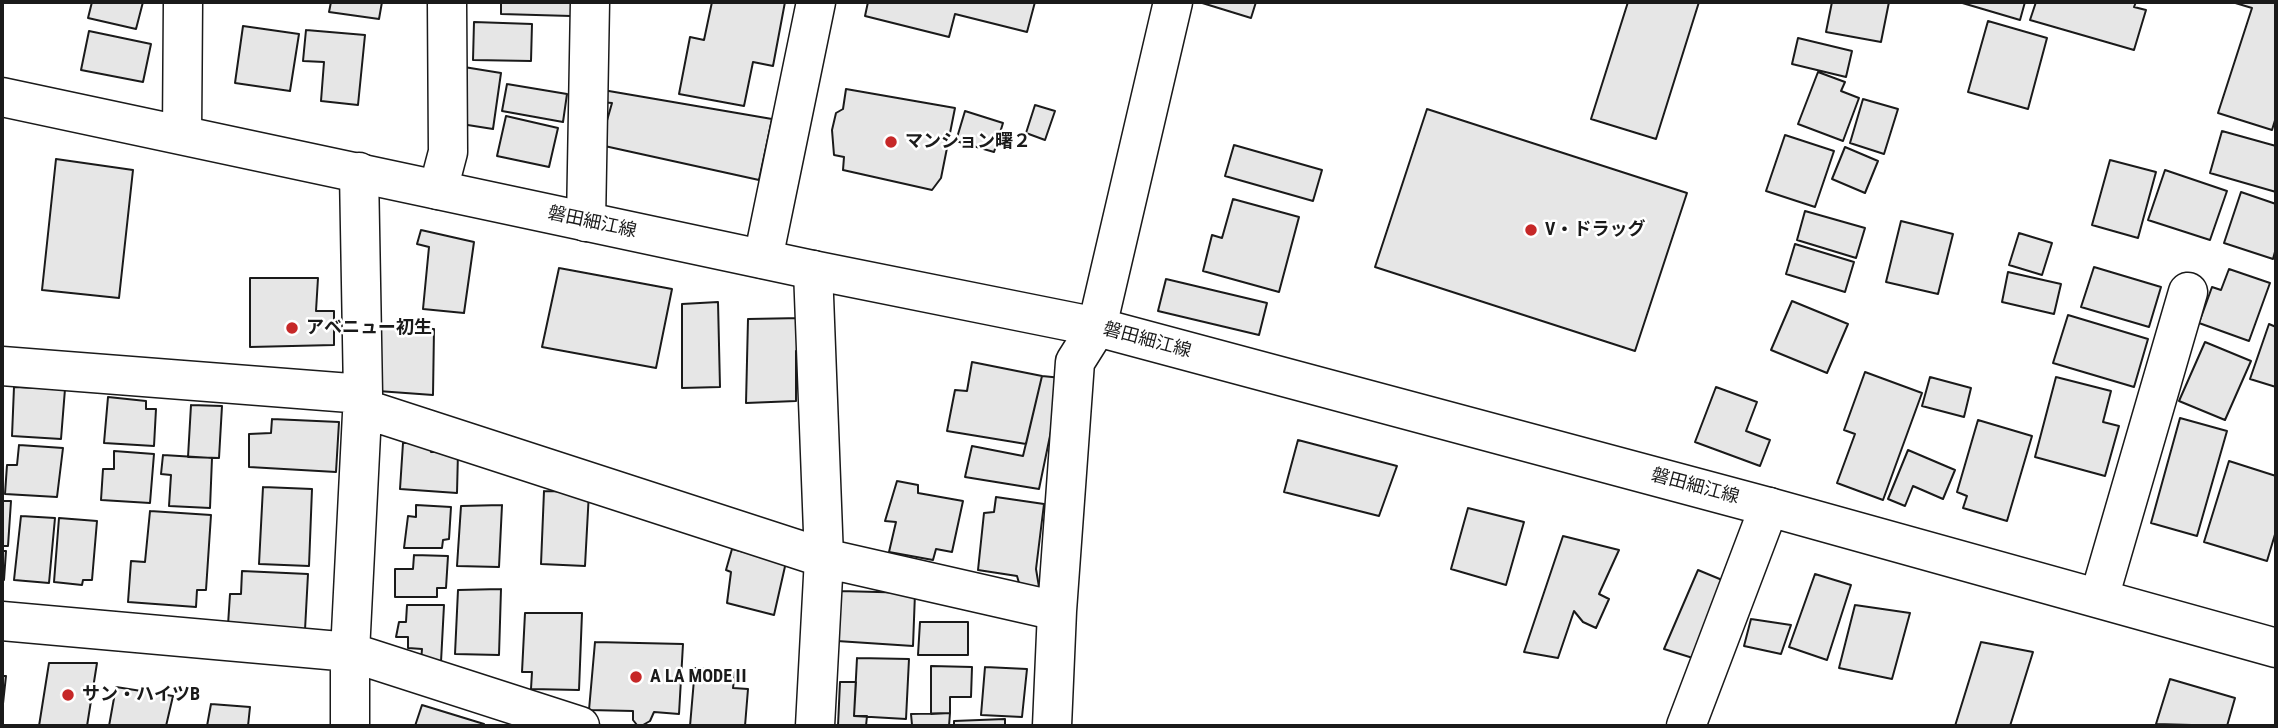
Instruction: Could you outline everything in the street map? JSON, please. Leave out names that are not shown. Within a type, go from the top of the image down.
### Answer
[{"type":"street","points":[[182,134],[183,2]]},
{"type":"street","points":[[438,190],[448,152],[447,2]]},
{"type":"street","points":[[586,222],[590,2]]},
{"type":"street","points":[[763,259],[817,2]]},
{"type":"street","points":[[1052,726],[1057,611],[1075,362],[1097,327],[1173,2]]},
{"type":"street","name":"磐田細江線","points":[[2,97],[813,270],[1097,327],[1769,507],[2276,648]]},
{"type":"street","points":[[350,726],[350,652],[363,401],[359,172]]},
{"type":"street","points":[[813,270],[824,558],[815,726]]},
{"type":"street","points":[[2099,598],[2188,292]]},
{"type":"street","points":[[2,366],[363,401],[824,558],[1057,611]]},
{"type":"street","points":[[1686,726],[1769,507]]},
{"type":"street","points":[[2,621],[350,652],[580,726]]},
{"type":"building","points":[[92,2],[143,2],[136,29],[88,18]]},
{"type":"building","points":[[331,2],[382,2],[379,19],[329,12]]},
{"type":"building","points":[[501,2],[572,2],[571,16],[501,14]]},
{"type":"building","points":[[712,2],[785,2],[773,66],[753,62],[744,106],[679,94],[690,37],[704,40]]},
{"type":"building","points":[[868,2],[1035,2],[1027,32],[955,14],[949,37],[865,16]]},
{"type":"building","points":[[1199,2],[1256,2],[1251,18]]},
{"type":"building","points":[[1628,2],[1699,2],[1656,139],[1591,119]]},
{"type":"building","points":[[1832,2],[1889,2],[1881,42],[1826,32]]},
{"type":"building","points":[[1959,2],[2025,2],[2020,20]]},
{"type":"building","points":[[2036,2],[2136,2],[2134,7],[2146,10],[2134,50],[2030,20]]},
{"type":"building","points":[[2232,2],[2276,2],[2276,117],[2272,130],[2218,113],[2252,8]]},
{"type":"building","points":[[1988,21],[2047,38],[2028,109],[1968,92]]},
{"type":"building","points":[[474,22],[532,24],[531,61],[473,60]]},
{"type":"building","points":[[243,26],[299,34],[290,91],[235,83]]},
{"type":"building","points":[[306,30],[365,35],[358,105],[321,101],[324,62],[303,61]]},
{"type":"building","points":[[89,31],[151,44],[143,82],[81,70]]},
{"type":"building","points":[[1798,38],[1852,51],[1846,77],[1792,64]]},
{"type":"building","points":[[464,67],[501,73],[493,129],[455,123]]},
{"type":"building","points":[[1818,72],[1845,82],[1841,91],[1859,98],[1843,141],[1798,124]]},
{"type":"building","points":[[507,84],[567,94],[563,122],[502,111]]},
{"type":"building","name":"マンション曙２","points":[[846,89],[955,108],[941,178],[932,190],[843,170],[844,157],[834,155],[832,130],[836,113],[843,109]]},
{"type":"building","points":[[603,90],[772,119],[759,180],[600,145],[612,103],[600,102]]},
{"type":"building","points":[[1863,99],[1898,109],[1884,154],[1850,143]]},
{"type":"building","points":[[1035,105],[1055,111],[1045,140],[1026,133]]},
{"type":"building","name":"V・ドラッグ","points":[[1427,109],[1687,193],[1635,351],[1375,267]]},
{"type":"building","points":[[965,111],[1003,123],[994,152],[956,141]]},
{"type":"building","points":[[506,116],[558,128],[549,167],[497,156]]},
{"type":"building","points":[[2222,131],[2276,146],[2276,192],[2210,173]]},
{"type":"building","points":[[1785,135],[1834,151],[1815,207],[1766,191]]},
{"type":"building","points":[[1234,145],[1322,170],[1313,201],[1225,176]]},
{"type":"building","points":[[1845,147],[1878,161],[1865,193],[1832,179]]},
{"type":"building","points":[[56,159],[133,170],[119,298],[42,290]]},
{"type":"building","points":[[2110,160],[2156,172],[2138,238],[2092,225]]},
{"type":"building","points":[[2165,170],[2227,191],[2210,240],[2148,220]]},
{"type":"building","points":[[2241,192],[2276,204],[2276,248],[2273,259],[2224,243]]},
{"type":"building","points":[[1233,199],[1299,217],[1279,292],[1203,271],[1212,235],[1222,238]]},
{"type":"building","points":[[1805,211],[1865,228],[1856,258],[1797,240]]},
{"type":"building","points":[[1901,221],[1953,234],[1938,294],[1886,282]]},
{"type":"building","points":[[421,230],[474,242],[464,313],[423,309],[429,247],[417,244]]},
{"type":"building","points":[[2019,233],[2052,243],[2042,275],[2009,265]]},
{"type":"building","points":[[1795,244],[1854,262],[1845,292],[1786,274]]},
{"type":"building","points":[[2094,267],[2161,287],[2149,327],[2081,307]]},
{"type":"building","points":[[559,268],[672,289],[656,368],[542,347]]},
{"type":"building","points":[[2229,269],[2270,283],[2249,341],[2199,323],[2212,287],[2221,290]]},
{"type":"building","points":[[2008,272],[2061,284],[2054,314],[2002,302]]},
{"type":"building","name":"アベニュー初生","points":[[250,278],[318,278],[316,311],[334,311],[334,345],[250,347]]},
{"type":"building","points":[[1166,279],[1267,303],[1259,335],[1158,311]]},
{"type":"building","points":[[1792,301],[1848,324],[1827,373],[1771,350]]},
{"type":"building","points":[[718,302],[720,387],[682,388],[682,304]]},
{"type":"building","points":[[2068,315],[2148,339],[2134,387],[2053,363]]},
{"type":"building","points":[[802,318],[804,350],[796,351],[796,401],[746,403],[748,319]]},
{"type":"building","points":[[2269,324],[2276,327],[2276,387],[2250,379]]},
{"type":"building","points":[[381,327],[434,329],[433,395],[378,391]]},
{"type":"building","points":[[2205,342],[2251,361],[2225,420],[2179,401]]},
{"type":"building","points":[[972,362],[1042,376],[1026,444],[947,431],[955,390],[967,391]]},
{"type":"building","points":[[1865,372],[1922,393],[1883,500],[1837,483],[1855,434],[1844,430]]},
{"type":"building","points":[[1042,376],[1062,378],[1039,489],[965,477],[972,446],[1023,456]]},
{"type":"building","points":[[1930,377],[1971,388],[1964,417],[1922,406]]},
{"type":"building","points":[[2056,377],[2111,391],[2103,422],[2119,426],[2105,476],[2035,457]]},
{"type":"building","points":[[14,387],[65,389],[61,439],[12,436]]},
{"type":"building","points":[[1716,387],[1757,402],[1746,431],[1770,440],[1760,466],[1695,442]]},
{"type":"building","points":[[108,397],[146,401],[146,409],[156,409],[154,446],[104,443]]},
{"type":"building","points":[[191,405],[222,406],[219,458],[188,457]]},
{"type":"building","points":[[2180,418],[2227,431],[2197,536],[2151,523]]},
{"type":"building","points":[[272,419],[339,422],[336,472],[249,467],[249,434],[271,433]]},
{"type":"building","points":[[1978,420],[2032,436],[2007,521],[1963,508],[1967,496],[1957,492]]},
{"type":"building","points":[[1298,440],[1397,466],[1379,516],[1284,492]]},
{"type":"building","points":[[430,442],[431,452],[458,452],[457,493],[400,489],[403,443]]},
{"type":"building","points":[[19,445],[63,448],[57,497],[5,494],[7,465],[17,465]]},
{"type":"building","points":[[1908,450],[1955,470],[1943,499],[1913,486],[1905,506],[1888,499]]},
{"type":"building","points":[[114,451],[154,454],[150,503],[101,500],[103,469],[114,469]]},
{"type":"building","points":[[163,455],[212,458],[210,508],[169,506],[171,475],[161,474]]},
{"type":"building","points":[[2229,461],[2276,476],[2276,531],[2267,561],[2204,542]]},
{"type":"building","points":[[897,481],[918,485],[918,493],[963,501],[952,552],[936,549],[933,560],[889,552],[896,522],[885,521]]},
{"type":"building","points":[[263,487],[312,489],[309,566],[259,564]]},
{"type":"building","points":[[544,491],[589,492],[585,566],[541,564]]},
{"type":"building","points":[[996,497],[1044,504],[1036,569],[1039,587],[1021,590],[1017,576],[978,570],[984,513],[994,512]]},
{"type":"building","points":[[2,501],[11,501],[8,546],[2,546]]},
{"type":"building","points":[[416,505],[451,507],[449,539],[443,540],[442,548],[404,548],[408,516],[416,517]]},
{"type":"building","points":[[502,505],[499,567],[457,566],[461,506]]},
{"type":"building","points":[[1468,508],[1524,522],[1506,585],[1451,569]]},
{"type":"building","points":[[150,511],[211,515],[206,590],[197,590],[196,607],[128,602],[131,561],[145,562]]},
{"type":"building","points":[[21,516],[55,518],[49,583],[14,580]]},
{"type":"building","points":[[59,518],[97,521],[92,580],[83,580],[82,585],[54,582]]},
{"type":"building","points":[[1563,536],[1619,550],[1599,594],[1609,599],[1596,628],[1583,622],[1574,611],[1558,658],[1524,652]]},
{"type":"building","points":[[732,549],[786,562],[774,615],[727,603],[731,572],[726,570]]},
{"type":"building","points":[[2,551],[6,551],[4,580],[2,580]]},
{"type":"building","points":[[414,555],[448,556],[446,588],[437,588],[437,597],[395,597],[395,569],[413,569]]},
{"type":"building","points":[[1698,570],[1727,582],[1696,659],[1664,649]]},
{"type":"building","points":[[242,571],[308,574],[305,630],[228,625],[230,594],[241,594]]},
{"type":"building","points":[[1815,574],[1851,585],[1827,660],[1789,647]]},
{"type":"building","points":[[501,589],[499,655],[455,654],[458,590]]},
{"type":"building","points":[[840,591],[915,593],[913,646],[837,641]]},
{"type":"building","points":[[407,605],[444,605],[441,662],[421,661],[422,649],[408,648],[408,637],[396,637],[399,622],[406,622]]},
{"type":"building","points":[[1855,605],[1910,613],[1892,679],[1839,668]]},
{"type":"building","points":[[525,613],[582,613],[579,690],[531,689],[532,672],[522,672]]},
{"type":"building","points":[[1751,619],[1791,625],[1781,654],[1744,646]]},
{"type":"building","points":[[920,622],[968,622],[968,655],[918,655]]},
{"type":"building","name":"A LA MODEⅡ","points":[[595,642],[683,644],[679,714],[654,712],[650,721],[637,725],[633,720],[633,711],[589,710]]},
{"type":"building","points":[[1981,642],[2033,652],[2010,726],[1955,726]]},
{"type":"building","points":[[857,658],[909,659],[906,719],[854,716]]},
{"type":"building","name":"サン・ハイツB","points":[[49,663],[97,663],[87,726],[39,726]]},
{"type":"building","points":[[931,666],[972,667],[971,697],[950,697],[950,713],[931,714]]},
{"type":"building","points":[[985,667],[1027,669],[1022,717],[981,715]]},
{"type":"building","points":[[695,668],[735,672],[733,688],[748,689],[745,726],[690,726]]},
{"type":"building","points":[[2,676],[6,676],[2,713]]},
{"type":"building","points":[[2170,679],[2235,698],[2227,726],[2156,724]]},
{"type":"building","points":[[840,682],[856,682],[854,716],[867,716],[866,726],[838,726]]},
{"type":"building","points":[[116,687],[173,696],[166,726],[109,726]]},
{"type":"building","points":[[211,704],[250,707],[248,726],[207,726]]},
{"type":"building","points":[[422,705],[484,724],[484,726],[415,726]]},
{"type":"building","points":[[950,713],[949,726],[896,726],[912,725],[911,714]]},
{"type":"building","points":[[1005,719],[1005,726],[954,726],[954,721]]},
{"type":"place","name":"マンション曙２","points":[[891,142]]},
{"type":"place","name":"V・ドラッグ","points":[[1531,230]]},
{"type":"place","name":"アベニュー初生","points":[[292,328]]},
{"type":"place","name":"A LA MODEⅡ","points":[[636,677]]},
{"type":"place","name":"サン・ハイツB","points":[[68,695]]}]
